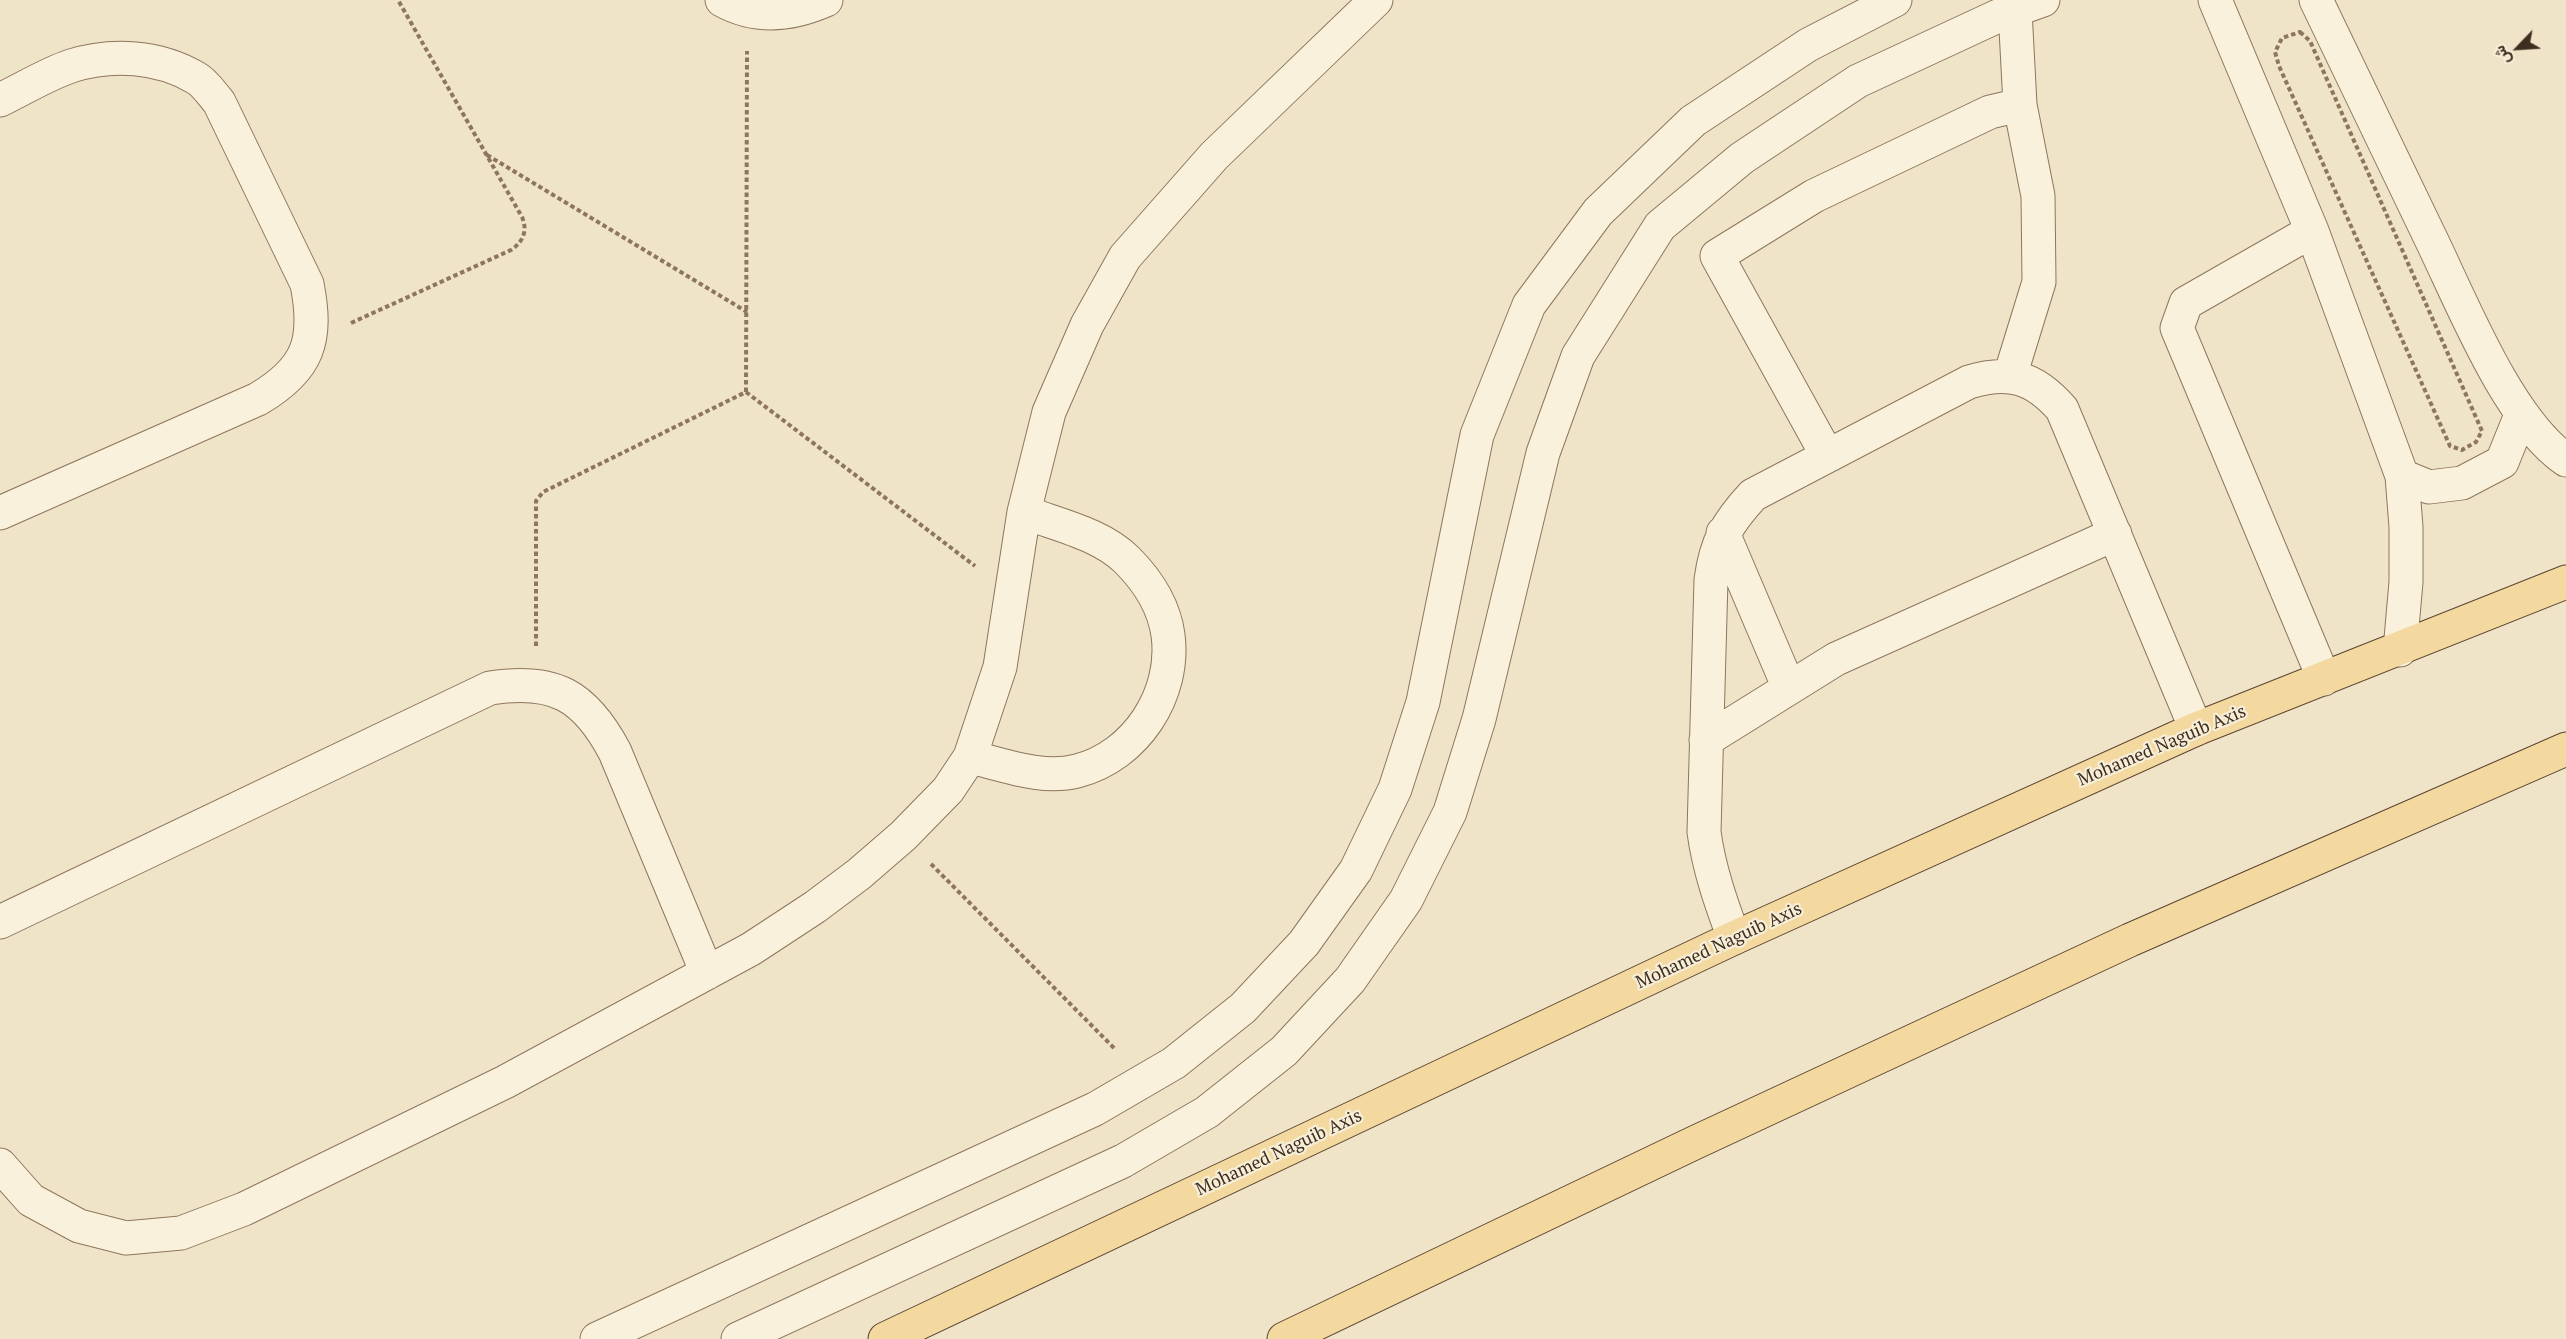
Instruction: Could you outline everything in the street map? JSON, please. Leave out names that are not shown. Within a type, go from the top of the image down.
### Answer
[{"type":"main road","name":"Mohamed Naguib Axis","points":[[885,1339],[1734,938],[2196,729],[2400,650],[2566,582]]},
{"type":"main road","points":[[1284,1339],[1694,1143],[2130,940],[2566,749]]},
{"type":"street","points":[[735,5],[768,15],[803,10],[826,0]]},
{"type":"street","points":[[0,1165],[31,1200],[79,1226],[126,1238],[181,1233],[244,1209],[505,1082],[751,949],[815,907],[859,874],[903,836],[948,790],[970,757],[1000,667],[1013,596],[1024,512],[1049,411],[1088,325],[1125,257],[1214,156],[1376,0]]},
{"type":"street","points":[[597,1339],[1095,1109],[1174,1063],[1244,1008],[1304,943],[1356,870],[1395,789],[1423,702],[1477,435],[1529,305],[1598,212],[1693,121],[1808,45],[1895,0]]},
{"type":"street","points":[[2215,0],[2312,231],[2402,476],[2406,527],[2406,582],[2400,650]]},
{"type":"street","points":[[2316,0],[2481,342],[2521,415],[2554,452],[2566,460]]},
{"type":"street","points":[[738,1339],[1123,1161],[1207,1112],[1284,1052],[1350,980],[1406,900],[1449,812],[1479,719],[1543,453],[1570,377],[1578,356],[1660,226],[1742,158],[1858,81],[2029,5],[2020,105],[2038,195],[2039,282],[2010,376]]},
{"type":"street","points":[[0,100],[70,67],[102,58],[136,58],[168,66],[198,79],[219,102],[307,284],[313,315],[309,341],[299,365],[282,385],[258,399],[0,513]]},
{"type":"street","points":[[1827,455],[1718,256],[1814,196],[1990,112],[2020,105]]},
{"type":"street","points":[[2312,231],[2186,303],[2177,328],[2324,679]]},
{"type":"street","points":[[1734,938],[1717,891],[1706,846],[1704,802],[1711,580],[1714,556],[1723,533],[1753,495],[1969,382],[1990,376],[2010,376],[2030,382],[2048,393],[2062,409],[2196,729]]},
{"type":"street","points":[[2402,476],[2429,487],[2462,483],[2502,462],[2521,415]]},
{"type":"street","points":[[970,757],[1049,775],[1078,771],[1106,759],[1130,742],[1148,720],[1161,693],[1168,664],[1168,635],[1160,606],[1146,580],[1126,558],[1102,542],[1024,512]]},
{"type":"street","points":[[1723,533],[1790,688]]},
{"type":"street","points":[[1706,740],[1836,659],[2115,534]]},
{"type":"street","points":[[0,922],[490,688],[521,683],[551,688],[579,702],[601,725],[615,752],[707,974]]},
{"type":"path","points":[[309,341],[518,245],[522,239],[525,224],[398,0]]},
{"type":"path","points":[[735,5],[747,312],[746,392]]},
{"type":"path","points":[[2300,32],[2310,41],[2482,431],[2476,442],[2462,450],[2450,446],[2434,407],[2278,66],[2275,52],[2282,38],[2300,32]]},
{"type":"path","points":[[487,154],[747,312]]},
{"type":"path","points":[[746,392],[1013,596]]},
{"type":"path","points":[[536,686],[536,507],[539,496],[548,489],[746,392]]},
{"type":"path","points":[[903,836],[1146,1080]]}]
